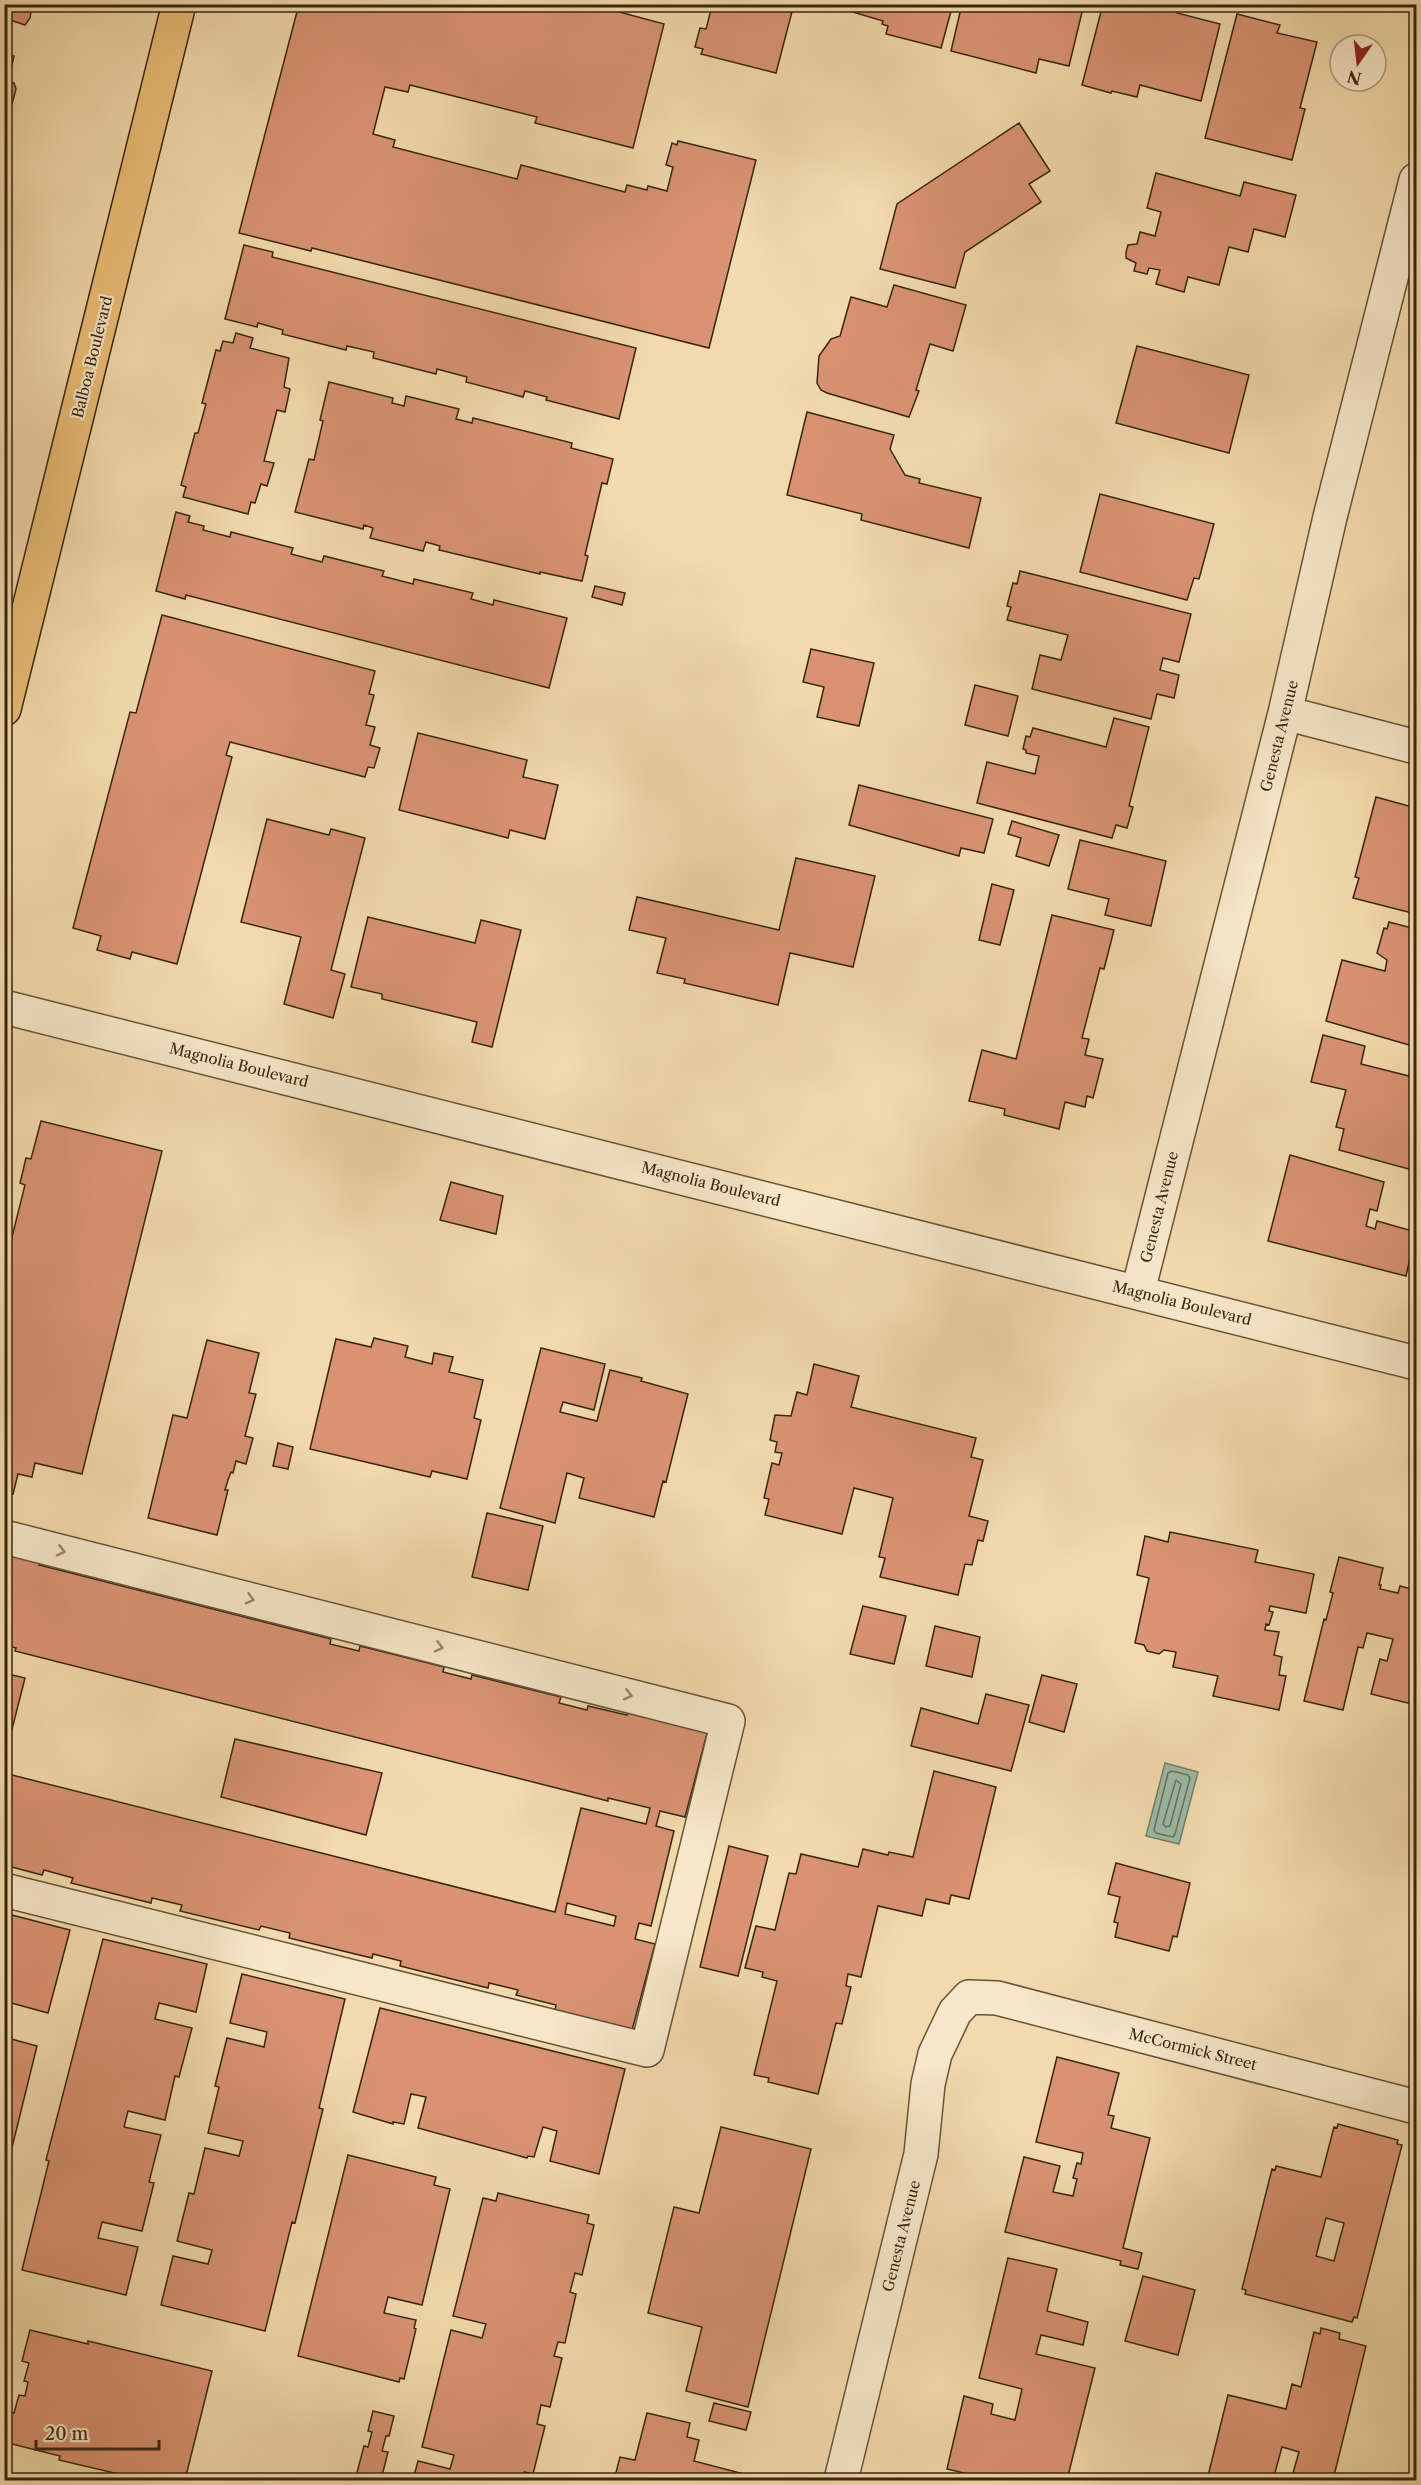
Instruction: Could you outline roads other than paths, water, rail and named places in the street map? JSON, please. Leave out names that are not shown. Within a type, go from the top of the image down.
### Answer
[{"type":"main road","name":"Balboa Boulevard","points":[[4,709],[179,4]]},
{"type":"street","name":"Genesta Avenue","points":[[1138,1291],[1285,713],[1330,517],[1416,180]]},
{"type":"street","points":[[1285,713],[1416,747]]},
{"type":"street","name":"Magnolia Boulevard","points":[[4,1007],[1138,1291],[1416,1363]]},
{"type":"street","points":[[4,1537],[728,1721],[647,2050],[4,1890]]},
{"type":"street","name":"Genesta Avenue","points":[[841,2481],[921,2154],[928,2084],[935,2054],[955,2012],[969,1997]]},
{"type":"street","name":"McCormick Street","points":[[969,1997],[996,1998],[1416,2107]]},
{"type":"water","points":[[1165,1763],[1198,1772],[1179,1844],[1146,1836]]}]
